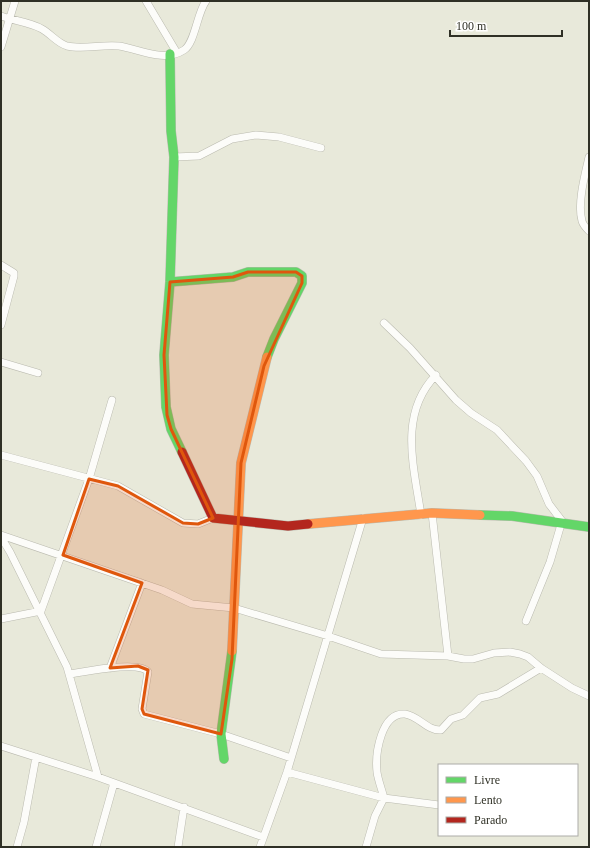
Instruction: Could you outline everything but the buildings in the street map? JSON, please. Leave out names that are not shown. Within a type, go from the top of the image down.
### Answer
[{"type":"street","points":[[1,47],[16,1]]},
{"type":"street","points":[[146,1],[174,54],[171,131],[174,158],[170,282],[164,355],[167,415],[170,429],[212,518]]},
{"type":"street","points":[[1,16],[41,28],[59,43],[68,46],[119,46],[150,54],[174,54],[185,50],[190,45],[201,8],[206,1]]},
{"type":"street","points":[[174,158],[199,156],[232,139],[256,135],[279,137],[321,148]]},
{"type":"street","points":[[589,157],[581,216],[582,223],[589,231]]},
{"type":"street","points":[[1,265],[14,273],[14,276],[1,325]]},
{"type":"street","points":[[170,282],[233,277],[248,272],[296,272],[302,276],[302,283],[274,339],[256,395],[241,463],[232,659],[221,734],[224,758]]},
{"type":"street","points":[[384,323],[436,375],[456,400],[471,413],[496,430],[526,461],[537,476],[549,504],[562,521]]},
{"type":"street","points":[[1,362],[38,373]]},
{"type":"street","points":[[421,514],[410,440],[414,413],[426,385],[436,375]]},
{"type":"street","points":[[40,611],[63,555],[89,479],[112,400]]},
{"type":"street","points":[[1,455],[118,486],[183,523],[198,524],[212,518],[238,522],[288,526],[363,518],[432,513],[512,516],[562,521],[589,527]]},
{"type":"street","points":[[1,461],[9,458]]},
{"type":"street","points":[[432,513],[448,656]]},
{"type":"street","points":[[260,847],[287,772],[363,518]]},
{"type":"street","points":[[526,621],[550,562],[562,521]]},
{"type":"street","points":[[1,536],[63,555],[142,583],[192,604],[234,608],[328,636],[381,654],[448,656],[473,659],[494,653],[510,652],[528,657],[541,668],[572,688],[589,696]]},
{"type":"street","points":[[1,536],[40,611],[70,674],[98,777]]},
{"type":"street","points":[[110,668],[142,583]]},
{"type":"street","points":[[1,619],[40,611]]},
{"type":"street","points":[[70,674],[110,668],[138,666],[146,669],[148,676],[142,709],[144,714],[221,734],[291,758]]},
{"type":"street","points":[[366,847],[375,816],[384,798],[377,771],[378,757],[385,725],[390,719],[405,714],[414,717],[429,727],[441,730],[451,719],[462,715],[480,698],[498,694],[541,668]]},
{"type":"street","points":[[1,746],[98,777],[263,837]]},
{"type":"street","points":[[17,847],[24,822],[36,757]]},
{"type":"street","points":[[287,772],[384,798],[438,804]]},
{"type":"street","points":[[96,847],[114,783]]},
{"type":"street","points":[[178,847],[184,808]]},
{"type":"highlighted area","points":[[248,272],[296,272],[302,276],[302,283],[264,366],[241,463],[232,659],[221,734],[144,714],[142,709],[148,670],[138,666],[110,668],[142,583],[63,555],[89,479],[118,486],[183,523],[198,524],[213,518],[171,429],[167,415],[164,355],[170,282],[233,277]]},
{"type":"traffic: fast","points":[[170,54],[171,131],[174,157],[170,282],[164,355],[166,407],[171,429],[182,452]]},
{"type":"traffic: fast","points":[[170,282],[233,277],[248,272],[296,272],[302,276],[302,283],[274,339],[267,357]]},
{"type":"traffic: fast","points":[[480,515],[512,516],[589,527]]},
{"type":"traffic: fast","points":[[224,759],[221,734],[232,651]]},
{"type":"traffic: slow","points":[[232,651],[241,463],[267,357]]},
{"type":"traffic: slow","points":[[308,524],[432,513],[480,515]]},
{"type":"traffic: jam","points":[[182,452],[213,518],[288,526],[308,524]]}]
